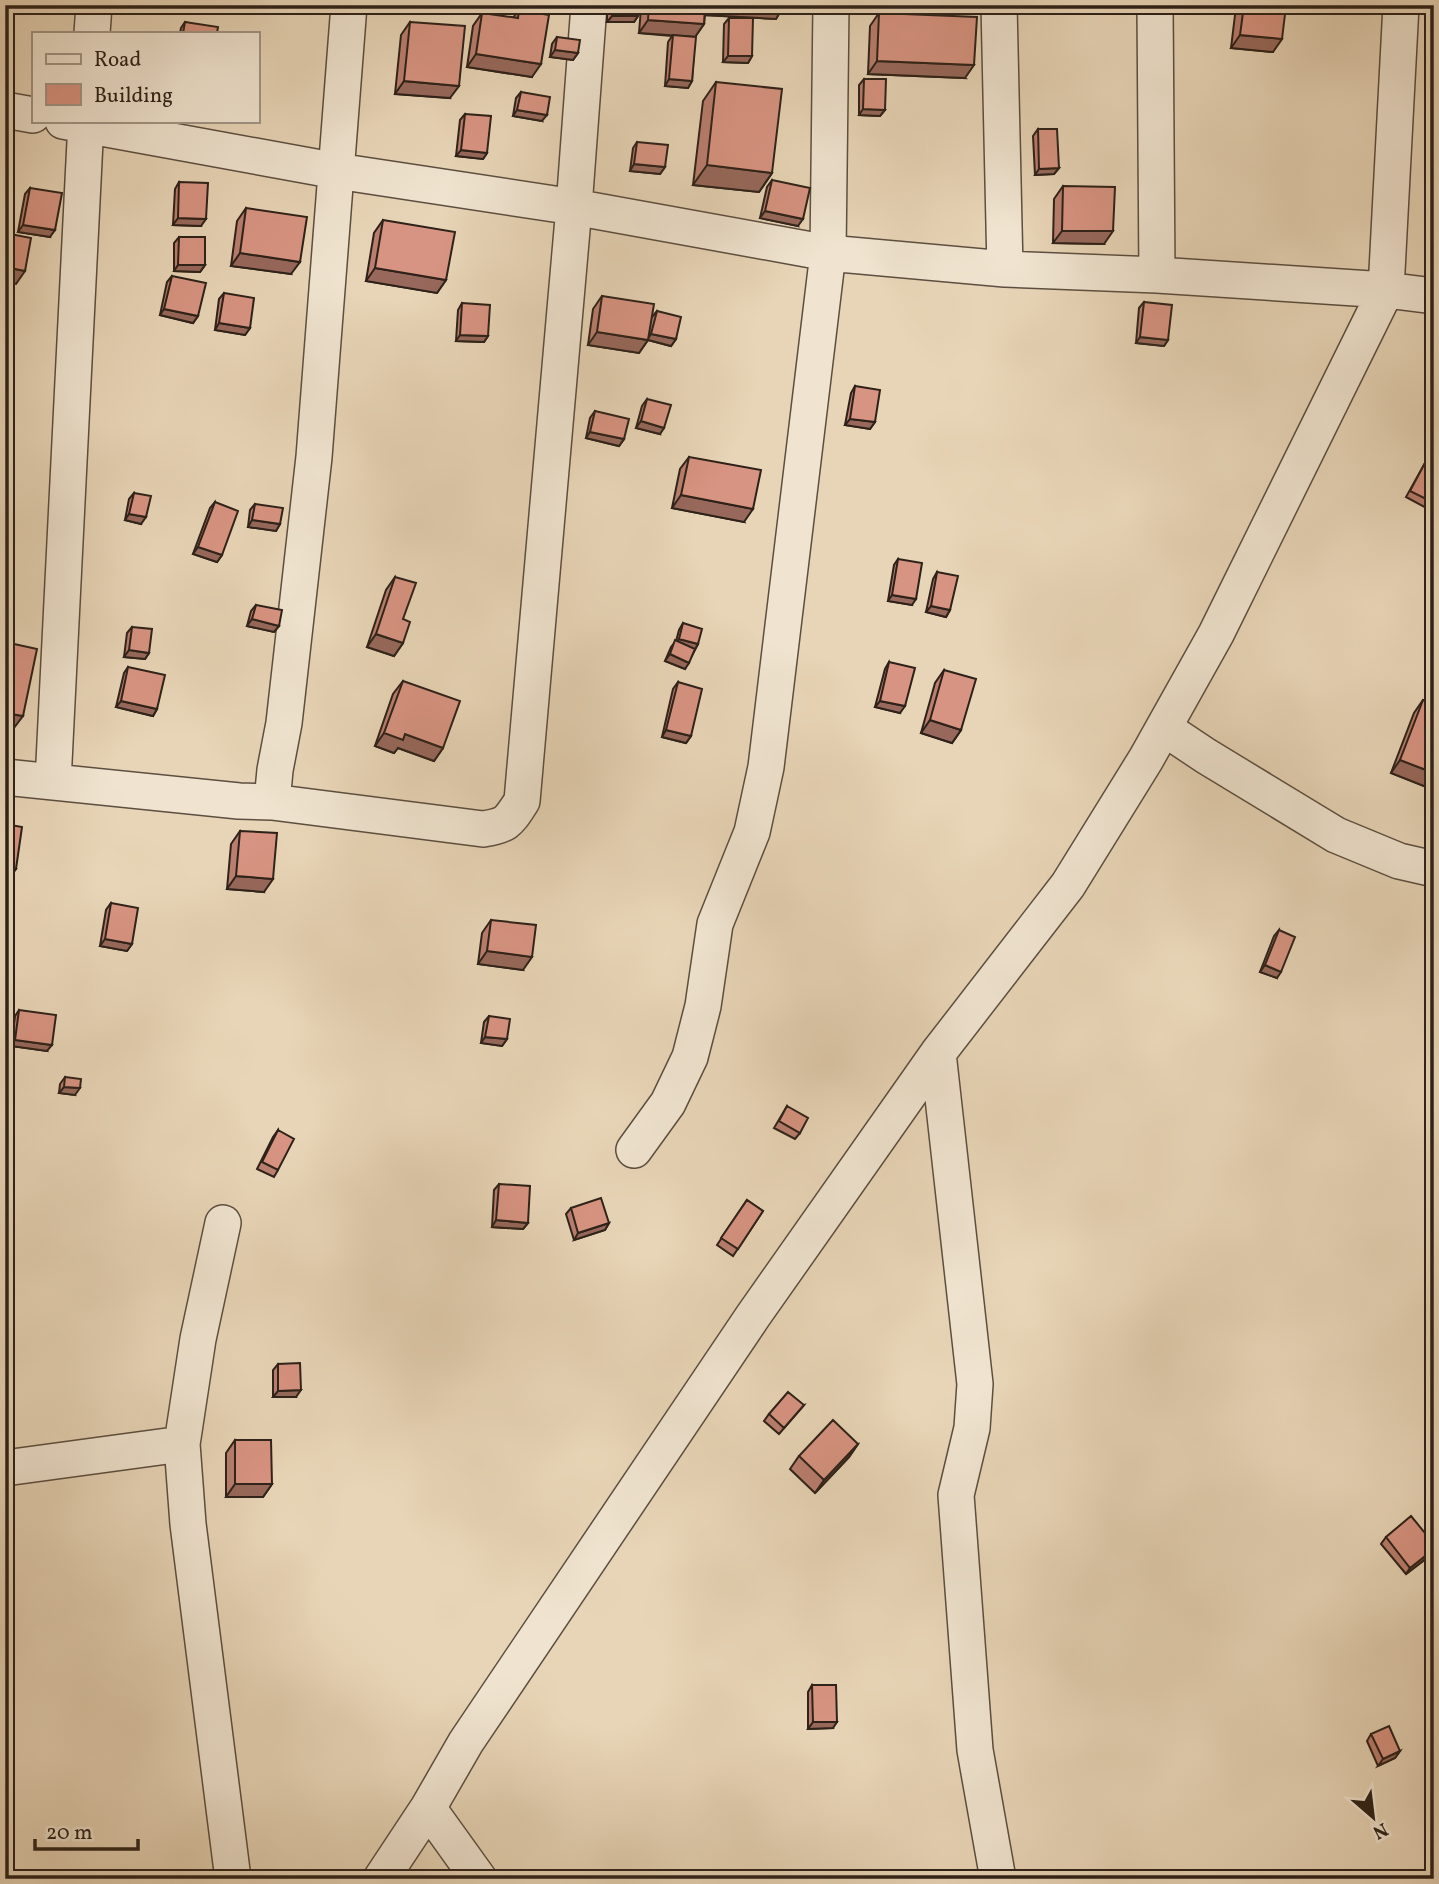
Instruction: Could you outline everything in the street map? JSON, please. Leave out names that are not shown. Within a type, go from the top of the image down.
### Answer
[{"type":"street","points":[[92,32],[94,5]]},
{"type":"street","points":[[272,802],[284,723],[314,457],[349,5]]},
{"type":"street","points":[[5,777],[272,802],[483,829],[501,826],[511,817],[522,801],[589,5]]},
{"type":"street","points":[[634,1150],[668,1103],[690,1057],[703,1006],[715,924],[752,832],[766,767],[828,253],[831,5]]},
{"type":"street","points":[[999,5],[1005,269]]},
{"type":"street","points":[[1155,5],[1157,275]]},
{"type":"street","points":[[381,1879],[428,1808],[466,1742],[752,1316],[938,1054],[1068,885],[1146,759],[1216,634],[1386,290],[1401,5]]},
{"type":"street","points":[[5,110],[32,115]]},
{"type":"street","points":[[53,782],[78,122],[337,171],[574,206],[828,253],[1005,269],[1157,275],[1386,290],[1434,296]]},
{"type":"street","points":[[1164,728],[1336,835],[1399,861],[1434,869]]},
{"type":"street","points":[[938,1054],[975,1384],[972,1428],[956,1494],[975,1750],[998,1879]]},
{"type":"street","points":[[222,1223],[198,1339],[183,1444],[188,1524],[233,1879]]},
{"type":"street","points":[[5,1468],[183,1444]]},
{"type":"street","points":[[428,1808],[479,1879]]},
{"type":"building","points":[[612,5],[638,5],[638,16],[612,16]]},
{"type":"building","points":[[649,5],[705,5],[704,24],[648,20]]},
{"type":"building","points":[[1244,5],[1286,6],[1282,39],[1240,35]]},
{"type":"building","points":[[519,10],[549,15],[541,64],[476,54],[482,13],[518,18]]},
{"type":"building","points":[[879,13],[977,17],[974,65],[877,61]]},
{"type":"building","points":[[729,18],[753,18],[752,56],[728,56]]},
{"type":"building","points":[[185,22],[218,27],[217,32],[183,32]]},
{"type":"building","points":[[410,22],[465,26],[459,86],[404,81]]},
{"type":"building","points":[[673,35],[696,37],[692,81],[669,79]]},
{"type":"building","points":[[557,37],[580,40],[578,53],[555,50]]},
{"type":"building","points":[[864,79],[886,79],[885,110],[863,109]]},
{"type":"building","points":[[716,82],[782,89],[772,173],[707,165]]},
{"type":"building","points":[[521,92],[550,97],[547,115],[517,110]]},
{"type":"building","points":[[465,114],[491,116],[487,153],[461,150]]},
{"type":"building","points":[[1038,129],[1057,129],[1059,168],[1039,169]]},
{"type":"building","points":[[637,142],[668,145],[665,167],[634,164]]},
{"type":"building","points":[[772,180],[810,188],[803,219],[765,211]]},
{"type":"building","points":[[179,182],[208,183],[206,219],[178,218]]},
{"type":"building","points":[[1063,186],[1115,187],[1113,231],[1062,231]]},
{"type":"building","points":[[30,188],[62,193],[55,230],[23,225]]},
{"type":"building","points":[[246,208],[307,217],[300,262],[240,253]]},
{"type":"building","points":[[383,220],[455,232],[446,280],[375,268]]},
{"type":"building","points":[[5,233],[31,238],[25,271],[5,267]]},
{"type":"building","points":[[179,237],[205,237],[205,265],[178,265]]},
{"type":"building","points":[[172,276],[206,283],[198,316],[164,309]]},
{"type":"building","points":[[5,277],[13,279],[5,320]]},
{"type":"building","points":[[224,293],[254,298],[250,328],[219,323]]},
{"type":"building","points":[[602,296],[654,304],[648,340],[597,332]]},
{"type":"building","points":[[1144,302],[1172,305],[1168,340],[1140,337]]},
{"type":"building","points":[[462,303],[490,305],[488,336],[460,335]]},
{"type":"building","points":[[657,311],[681,317],[676,339],[651,334]]},
{"type":"building","points":[[855,386],[880,390],[875,422],[850,419]]},
{"type":"building","points":[[647,399],[671,405],[664,428],[641,421]]},
{"type":"building","points":[[595,411],[629,419],[624,439],[590,432]]},
{"type":"building","points":[[689,457],[761,470],[753,509],[681,495]]},
{"type":"building","points":[[1426,461],[1434,465],[1434,503],[1410,491]]},
{"type":"building","points":[[134,493],[151,496],[146,517],[129,514]]},
{"type":"building","points":[[215,502],[238,511],[222,555],[198,547]]},
{"type":"building","points":[[255,504],[283,508],[280,524],[252,520]]},
{"type":"building","points":[[898,559],[922,563],[916,599],[892,595]]},
{"type":"building","points":[[937,572],[958,576],[950,610],[931,606]]},
{"type":"building","points":[[395,577],[416,583],[403,619],[410,622],[403,643],[376,634]]},
{"type":"building","points":[[256,605],[282,610],[279,626],[252,619]]},
{"type":"building","points":[[683,623],[702,629],[698,644],[679,639]]},
{"type":"building","points":[[132,627],[152,629],[149,653],[129,650]]},
{"type":"building","points":[[675,640],[695,649],[689,663],[670,654]]},
{"type":"building","points":[[5,642],[37,649],[23,716],[5,713]]},
{"type":"building","points":[[889,662],[915,668],[905,706],[880,701]]},
{"type":"building","points":[[128,667],[165,675],[157,709],[121,701]]},
{"type":"building","points":[[944,670],[976,679],[961,730],[930,720]]},
{"type":"building","points":[[403,681],[460,701],[443,748],[405,734],[403,740],[384,733]]},
{"type":"building","points":[[678,682],[702,689],[691,736],[666,730]]},
{"type":"building","points":[[1423,700],[1434,704],[1434,773],[1400,760]]},
{"type":"building","points":[[5,824],[22,827],[16,869],[5,868]]},
{"type":"building","points":[[240,831],[277,833],[273,879],[236,876]]},
{"type":"building","points":[[111,903],[138,908],[132,944],[105,939]]},
{"type":"building","points":[[491,920],[536,925],[532,957],[487,951]]},
{"type":"building","points":[[1279,930],[1295,937],[1281,972],[1265,965]]},
{"type":"building","points":[[19,1010],[56,1015],[52,1045],[15,1040]]},
{"type":"building","points":[[489,1016],[510,1019],[507,1039],[485,1037]]},
{"type":"building","points":[[65,1077],[81,1079],[80,1088],[64,1087]]},
{"type":"building","points":[[787,1106],[808,1118],[800,1133],[779,1121]]},
{"type":"building","points":[[278,1130],[294,1139],[278,1170],[262,1162]]},
{"type":"building","points":[[499,1184],[530,1186],[528,1223],[496,1220]]},
{"type":"building","points":[[601,1198],[609,1223],[578,1233],[571,1208]]},
{"type":"building","points":[[747,1200],[763,1211],[738,1249],[721,1238]]},
{"type":"building","points":[[300,1363],[301,1390],[278,1391],[278,1364]]},
{"type":"building","points":[[788,1392],[804,1405],[784,1428],[769,1414]]},
{"type":"building","points":[[833,1420],[858,1444],[824,1480],[799,1456]]},
{"type":"building","points":[[235,1440],[271,1440],[272,1484],[235,1484]]},
{"type":"building","points":[[1411,1516],[1434,1544],[1434,1549],[1410,1568],[1386,1537]]},
{"type":"building","points":[[812,1685],[836,1685],[837,1722],[813,1722]]},
{"type":"building","points":[[1389,1726],[1400,1751],[1383,1759],[1371,1734]]}]
